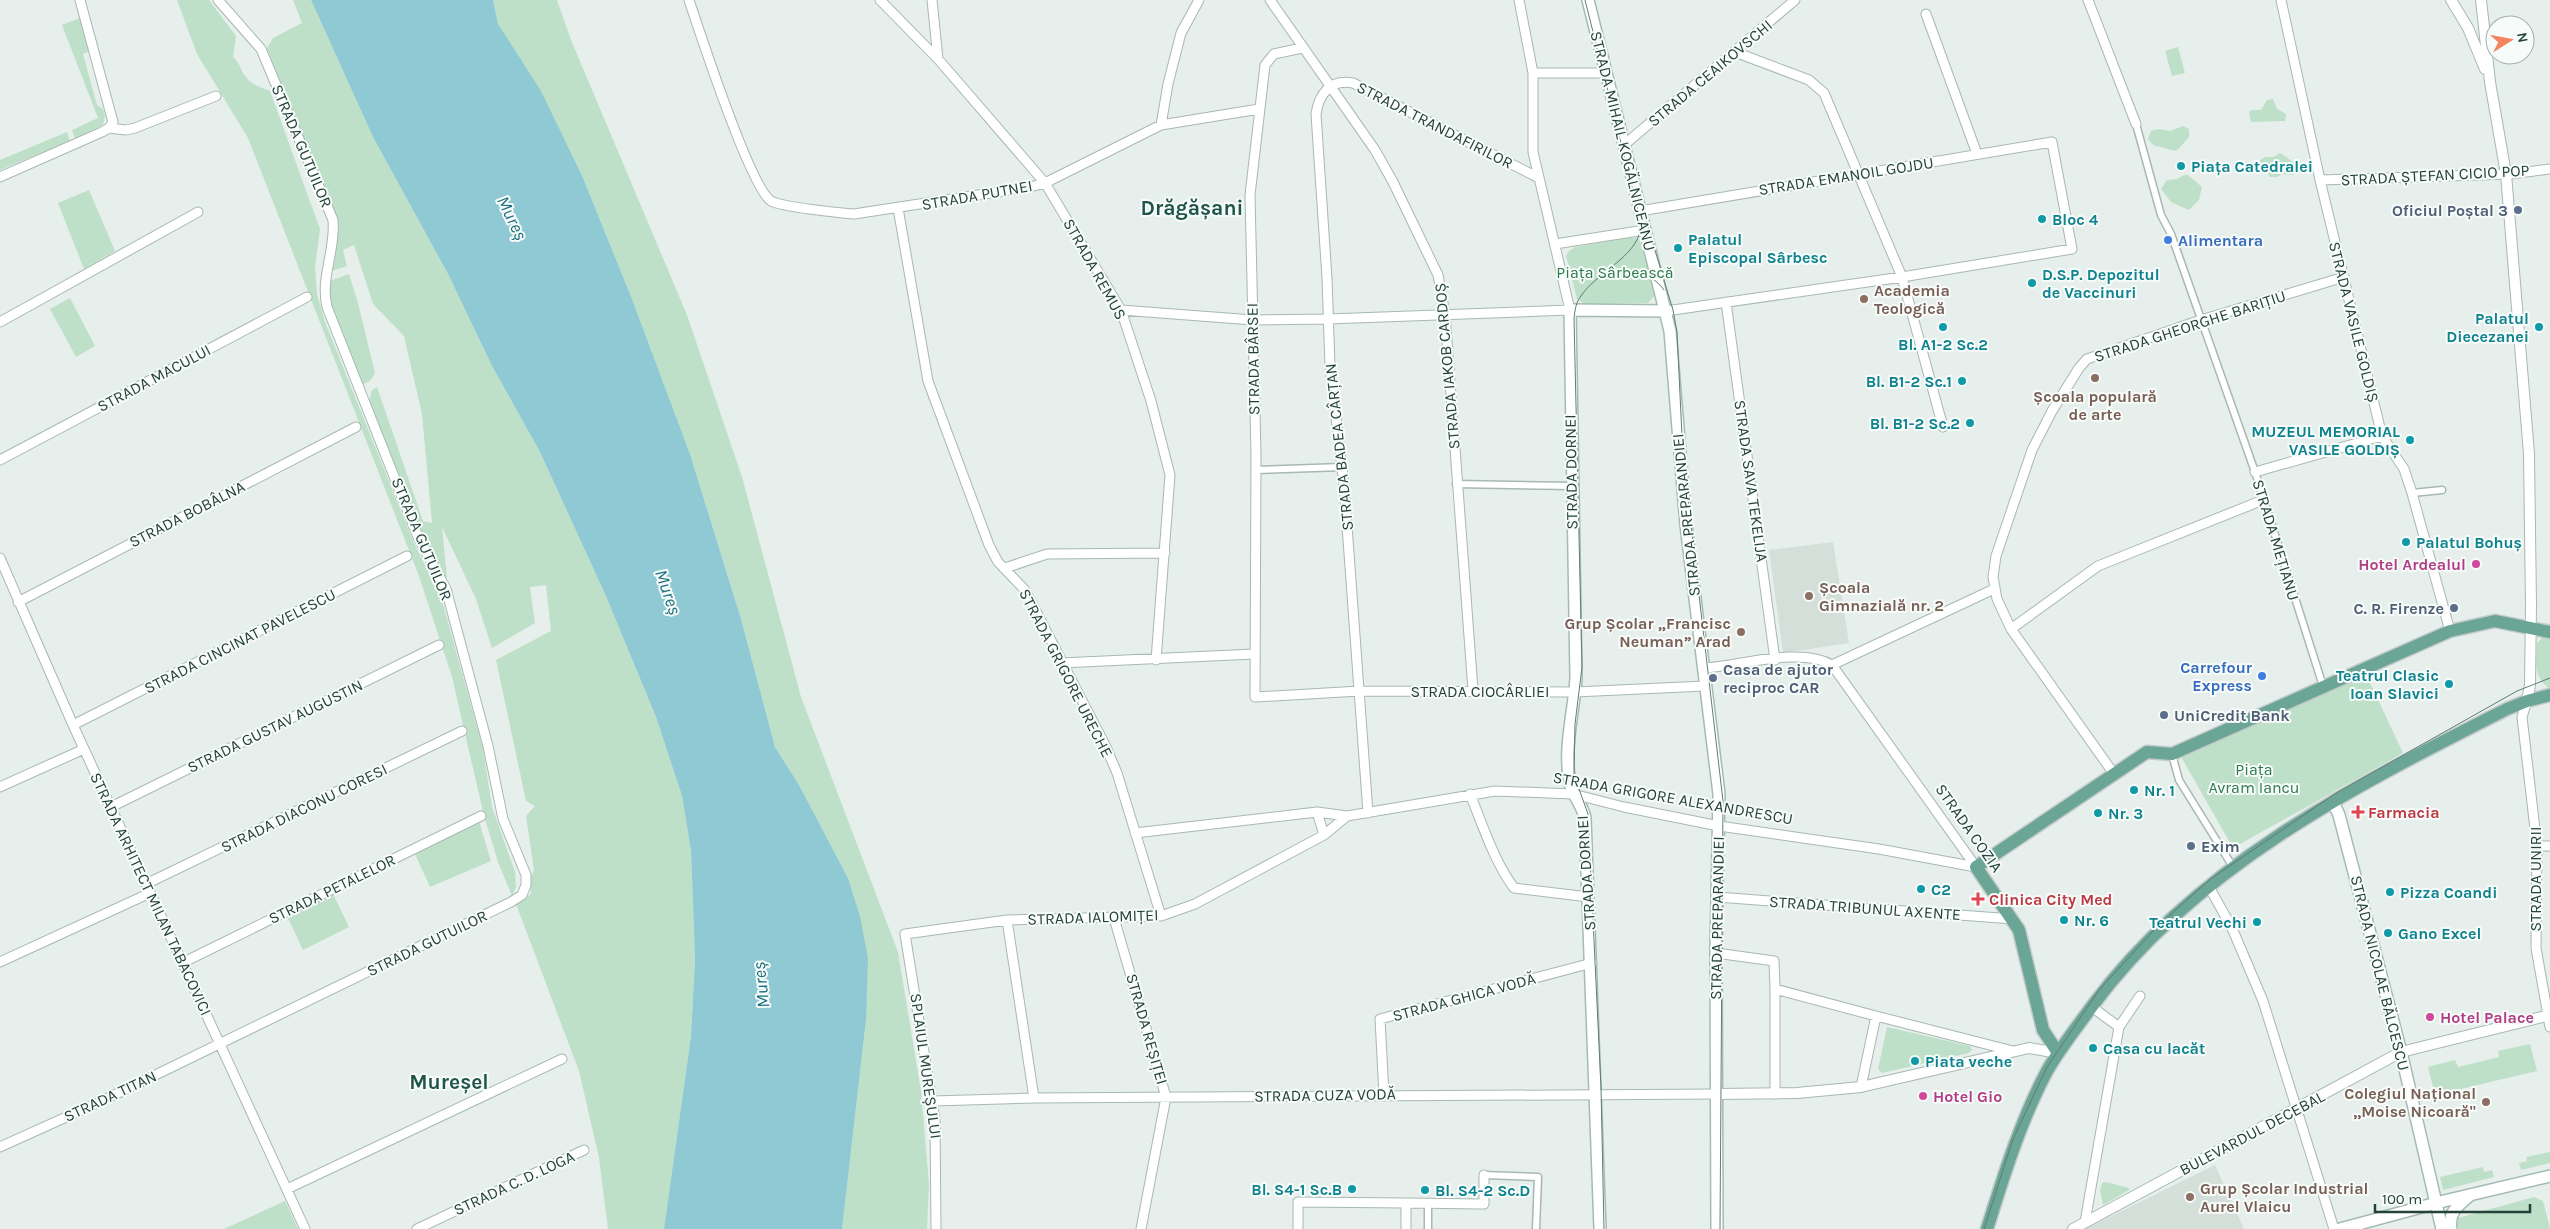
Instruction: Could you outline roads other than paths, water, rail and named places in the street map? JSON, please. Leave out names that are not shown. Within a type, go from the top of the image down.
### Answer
[{"type":"main road","name":"STRADA MIHAIL KOGĂLNICEANU","points":[[1588,0],[1666,311]]},
{"type":"main road","points":[[1570,310],[1666,311]]},
{"type":"main road","name":"STRADA DORNEI","points":[[1570,310],[1575,692],[1570,716],[1569,771],[1573,794],[1585,818],[1592,963],[1600,1229]]},
{"type":"main road","name":"STRADA PREPARANDIEI","points":[[1666,311],[1670,331],[1686,525],[1719,794],[1716,952],[1717,1229]]},
{"type":"main road","points":[[1976,866],[2147,752],[2172,754],[2450,631],[2495,622],[2550,632]]},
{"type":"main road","points":[[1987,1229],[2022,1122],[2058,1053],[2126,963],[2176,912],[2208,885],[2291,826],[2411,760],[2527,701],[2550,695]]},
{"type":"main road","name":"STRADA NICOLAE BĂLCESCU","points":[[2333,802],[2339,815],[2401,1052],[2442,1229]]},
{"type":"main road","name":"STRADA COZIA","points":[[1976,866],[2013,919],[2023,941],[2043,1030],[2058,1053]]},
{"type":"main road","points":[[2340,1229],[2435,1203],[2550,1176]]},
{"type":"main road","points":[[2451,1229],[2449,1222],[2452,1213],[2472,1194]]},
{"type":"street","points":[[80,0],[112,113],[113,122],[109,128]]},
{"type":"street","name":"STRADA GUTUILOR","points":[[218,0],[261,49],[333,220],[334,231],[324,280],[324,294],[327,307],[418,537],[446,589],[488,746],[503,819],[526,875],[526,885],[522,895],[511,902],[220,1044]]},
{"type":"street","name":"STRADA PUTNEI","points":[[689,0],[741,145],[762,190],[772,201],[829,212],[854,214],[1007,192],[1046,183],[1161,125],[1259,109]]},
{"type":"street","name":"STRADA REMUS","points":[[880,0],[938,60],[1046,183],[1121,310],[1151,401],[1170,475],[1156,660]]},
{"type":"street","points":[[932,0],[938,60]]},
{"type":"street","points":[[1161,125],[1168,84],[1181,34],[1199,0]]},
{"type":"street","name":"STRADA IAKOB CARDOȘ","points":[[1270,0],[1375,150],[1393,182],[1438,275],[1445,314],[1456,484],[1473,690]]},
{"type":"street","points":[[1121,310],[1252,320],[1570,310],[1539,178],[1532,138],[1533,73],[1519,0]]},
{"type":"street","name":"STRADA CEAIKOVSCHI","points":[[1624,146],[1795,0]]},
{"type":"street","points":[[2088,0],[2136,124]]},
{"type":"street","name":"STRADA VASILE GOLDIȘ","points":[[2281,0],[2320,180],[2382,436],[2404,469],[2450,631]]},
{"type":"street","points":[[2451,0],[2468,28],[2490,82]]},
{"type":"street","points":[[2481,0],[2490,82],[2506,174],[2529,454],[2531,628],[2530,685],[2527,701]]},
{"type":"street","points":[[1926,14],[1977,154]]},
{"type":"street","name":"STRADA BÂRSEI","points":[[1255,696],[1255,470],[1250,195],[1265,65],[1274,54],[1302,48]]},
{"type":"street","points":[[1735,52],[1809,80],[1824,93],[1902,277],[1943,427]]},
{"type":"street","points":[[1533,73],[1605,73]]},
{"type":"street","name":"STRADA TRANDAFIRILOR","points":[[1330,86],[1338,82],[1353,83],[1539,178]]},
{"type":"street","name":"STRADA BADEA CÂRȚAN","points":[[1330,86],[1318,102],[1316,114],[1330,366],[1342,467],[1368,813]]},
{"type":"street","points":[[0,177],[109,128],[126,130],[135,128],[216,96]]},
{"type":"street","name":"STRADA MEȚIANU","points":[[2136,124],[2155,196],[2165,225],[2171,234],[2254,472],[2323,686]]},
{"type":"street","name":"STRADA EMANOIL GOJDU","points":[[1640,211],[2052,142],[2072,249],[1902,277]]},
{"type":"street","name":"STRADA ȘTEFAN CICIO POP","points":[[2320,180],[2506,174],[2550,168]]},
{"type":"street","name":"STRADA GRIGORE URECHE","points":[[898,208],[928,381],[989,546],[998,562],[1025,590],[1106,747],[1161,916]]},
{"type":"street","points":[[0,322],[198,212]]},
{"type":"street","points":[[1555,244],[1645,230]]},
{"type":"street","points":[[1666,311],[1902,277]]},
{"type":"street","name":"STRADA GHEORGHE BARIȚIU","points":[[2114,774],[2011,629],[1994,589],[1994,565],[2032,450],[2052,411],[2082,363],[2095,355],[2201,320],[2344,277]]},
{"type":"street","name":"STRADA MACULUI","points":[[0,460],[307,297]]},
{"type":"street","name":"STRADA SAVA TEKELIJA","points":[[1726,302],[1775,660]]},
{"type":"street","name":"STRADA BOBÂLNA","points":[[18,602],[356,427]]},
{"type":"street","points":[[2254,472],[2382,436]]},
{"type":"street","points":[[1255,470],[1342,467]]},
{"type":"street","points":[[1456,484],[1572,486]]},
{"type":"street","points":[[2412,493],[2442,490]]},
{"type":"street","points":[[2011,629],[2098,566],[2263,500]]},
{"type":"street","points":[[1004,568],[1032,557],[1057,553],[1165,553]]},
{"type":"street","name":"STRADA CINCINAT PAVELESCU","points":[[73,725],[407,556]]},
{"type":"street","name":"STRADA ARHITECT MILAN TABACOVICI","points":[[0,558],[73,725],[305,1229]]},
{"type":"street","points":[[1704,668],[1811,658],[1832,665],[1994,589]]},
{"type":"street","name":"STRADA GUSTAV AUGUSTIN","points":[[111,807],[439,645]]},
{"type":"street","points":[[1062,663],[1254,654]]},
{"type":"street","name":"STRADA COZIA","points":[[1832,665],[1976,866]]},
{"type":"street","name":"STRADA CIOCÂRLIEI","points":[[1255,696],[1360,691],[1473,690],[1575,692],[1706,686]]},
{"type":"street","name":"STRADA UNIRII","points":[[2527,701],[2522,717],[2538,846],[2535,941],[2550,1027]]},
{"type":"street","name":"STRADA DIACONU CORESI","points":[[0,962],[462,731]]},
{"type":"street","points":[[0,787],[84,749]]},
{"type":"street","points":[[2172,754],[2180,780],[2233,867]]},
{"type":"street","name":"STRADA GRIGORE ALEXANDRESCU","points":[[1135,833],[1317,812],[1347,816],[1470,794],[1528,791],[1573,794],[1624,807],[1719,826],[1879,848],[1976,866]]},
{"type":"street","points":[[1470,794],[1488,839],[1506,877],[1514,888],[1589,897]]},
{"type":"street","points":[[1317,812],[1324,835]]},
{"type":"street","name":"STRADA PETALELOR","points":[[182,963],[481,816]]},
{"type":"street","name":"STRADA IALOMIȚEI","points":[[905,934],[1006,920],[1161,916],[1194,904],[1324,835],[1347,816]]},
{"type":"street","points":[[2538,846],[2550,846]]},
{"type":"street","points":[[2208,885],[2232,928],[2253,975],[2276,1038],[2334,1229]]},
{"type":"street","name":"STRADA TRIBUNUL AXENTE","points":[[1717,897],[2013,919]]},
{"type":"street","name":"STRADA REȘIȚEI","points":[[1114,918],[1166,1097],[1141,1229]]},
{"type":"street","points":[[1006,920],[1034,1098]]},
{"type":"street","name":"SPLAIUL MUREȘULUI","points":[[905,934],[932,1101],[936,1142],[936,1229]]},
{"type":"street","points":[[1716,952],[1774,961],[1775,1094]]},
{"type":"street","name":"STRADA GHICA VODĂ","points":[[1384,1095],[1380,1019],[1592,963]]},
{"type":"street","points":[[1775,989],[2014,1051]]},
{"type":"street","points":[[2085,1222],[2119,1027],[2140,996]]},
{"type":"street","points":[[2092,1007],[2119,1027]]},
{"type":"street","points":[[1861,1087],[1876,1016]]},
{"type":"street","name":"BULEVARDUL DECEBAL","points":[[2073,1229],[2401,1052],[2549,1016]]},
{"type":"street","name":"STRADA TITAN","points":[[0,1147],[220,1044]]},
{"type":"street","points":[[1717,1094],[1775,1094],[1861,1087],[2029,1048],[2058,1053]]},
{"type":"street","points":[[287,1189],[562,1059]]},
{"type":"street","name":"STRADA CUZA VODĂ","points":[[932,1101],[1034,1098],[1596,1093],[1717,1094]]},
{"type":"street","name":"STRADA C. D. LOGA","points":[[416,1229],[584,1150]]},
{"type":"street","points":[[1298,1229],[1298,1202],[1484,1204],[1484,1175],[1538,1177],[1536,1229]]},
{"type":"street","points":[[1406,1203],[1406,1229]]},
{"type":"street","points":[[1428,1203],[1428,1229]]},
{"type":"water","name":"Mureș","points":[[311,0],[493,0],[498,24],[541,91],[583,178],[632,299],[690,454],[741,619],[775,747],[799,785],[848,878],[860,916],[868,958],[866,1020],[842,1229],[664,1229],[691,1036],[695,959],[691,851],[682,796],[656,717],[605,594],[540,452],[492,366],[448,274],[373,137]]},
{"type":"tram line","points":[[1585,0],[1640,225],[1637,239],[1631,248],[1595,280],[1579,298],[1574,318],[1582,667],[1575,724],[1574,775],[1588,814],[1601,1087],[1604,1229]]},
{"type":"tram line","points":[[1644,214],[1673,310],[1677,332],[1683,457],[1723,801],[1720,1229]]},
{"type":"tram line","points":[[1604,278],[1620,273],[1636,273],[1651,278],[1664,290]]},
{"type":"tram line","points":[[1984,1229],[2013,1139],[2047,1067],[2099,990],[2156,928],[2209,880],[2336,793],[2517,691],[2550,678]]},
{"type":"place","name":"Piața Catedralei","points":[[2181,166]]},
{"type":"place","name":"Oficiul Poștal 3","points":[[2518,210]]},
{"type":"place","name":"Bloc 4","points":[[2042,219]]},
{"type":"place","name":"Alimentara","points":[[2168,240]]},
{"type":"place","name":"Palatul Episcopal Sârbesc","points":[[1678,248]]},
{"type":"place","name":"D.S.P. Depozitul de Vaccinuri","points":[[2032,283]]},
{"type":"place","name":"Academia Teologică","points":[[1864,299]]},
{"type":"place","name":"Bl. A1-2 Sc.2","points":[[1943,327]]},
{"type":"place","name":"Palatul Diecezanei","points":[[2539,327]]},
{"type":"place","name":"Școala populară de arte","points":[[2095,378]]},
{"type":"place","name":"Bl. B1-2 Sc.1","points":[[1962,381]]},
{"type":"place","name":"Bl. B1-2 Sc.2","points":[[1970,423]]},
{"type":"place","name":"MUZEUL MEMORIAL VASILE GOLDIȘ","points":[[2410,440]]},
{"type":"place","name":"Palatul Bohuș","points":[[2406,542]]},
{"type":"place","name":"Hotel Ardealul","points":[[2476,564]]},
{"type":"place","name":"Școala Gimnazială nr. 2","points":[[1809,596]]},
{"type":"place","name":"C. R. Firenze","points":[[2454,608]]},
{"type":"place","name":"Grup Școlar „Francisc Neuman” Arad","points":[[1741,632]]},
{"type":"place","name":"Carrefour Express","points":[[2262,676]]},
{"type":"place","name":"Casa de ajutor reciproc CAR","points":[[1713,678]]},
{"type":"place","name":"Teatrul Clasic Ioan Slavici","points":[[2449,684]]},
{"type":"place","name":"UniCredit Bank","points":[[2164,715]]},
{"type":"place","name":"Nr. 1","points":[[2134,790]]},
{"type":"place","name":"Farmacia","points":[[2358,812]]},
{"type":"place","name":"Nr. 3","points":[[2098,813]]},
{"type":"place","name":"Exim","points":[[2191,846]]},
{"type":"place","name":"C2","points":[[1921,889]]},
{"type":"place","name":"Pizza Coandi","points":[[2390,892]]},
{"type":"place","name":"Clinica City Med","points":[[1978,899]]},
{"type":"place","name":"Nr. 6","points":[[2064,920]]},
{"type":"place","name":"Teatrul Vechi","points":[[2257,922]]},
{"type":"place","name":"Gano Excel","points":[[2388,933]]},
{"type":"place","name":"Hotel Palace","points":[[2430,1017]]},
{"type":"place","name":"Casa cu lacăt","points":[[2093,1048]]},
{"type":"place","name":"Piata veche","points":[[1915,1061]]},
{"type":"place","name":"Hotel Gio","points":[[1923,1096]]},
{"type":"place","name":"Colegiul Național ,,Moise Nicoară\"","points":[[2486,1102]]},
{"type":"place","name":"Bl. S4-1 Sc.B","points":[[1352,1189]]},
{"type":"place","name":"Bl. S4-2 Sc.D","points":[[1425,1190]]},
{"type":"place","name":"Grup Școlar Industrial Aurel Vlaicu","points":[[2190,1197]]},
{"type":"district","name":"Drăgășani","points":[[1192,208]]},
{"type":"district","name":"Mureșel","points":[[449,1082]]},
{"type":"park label","name":"Piața Sârbească","points":[[1615,272]]},
{"type":"park label","name":"Piața Avram Iancu","points":[[2254,778]]}]
